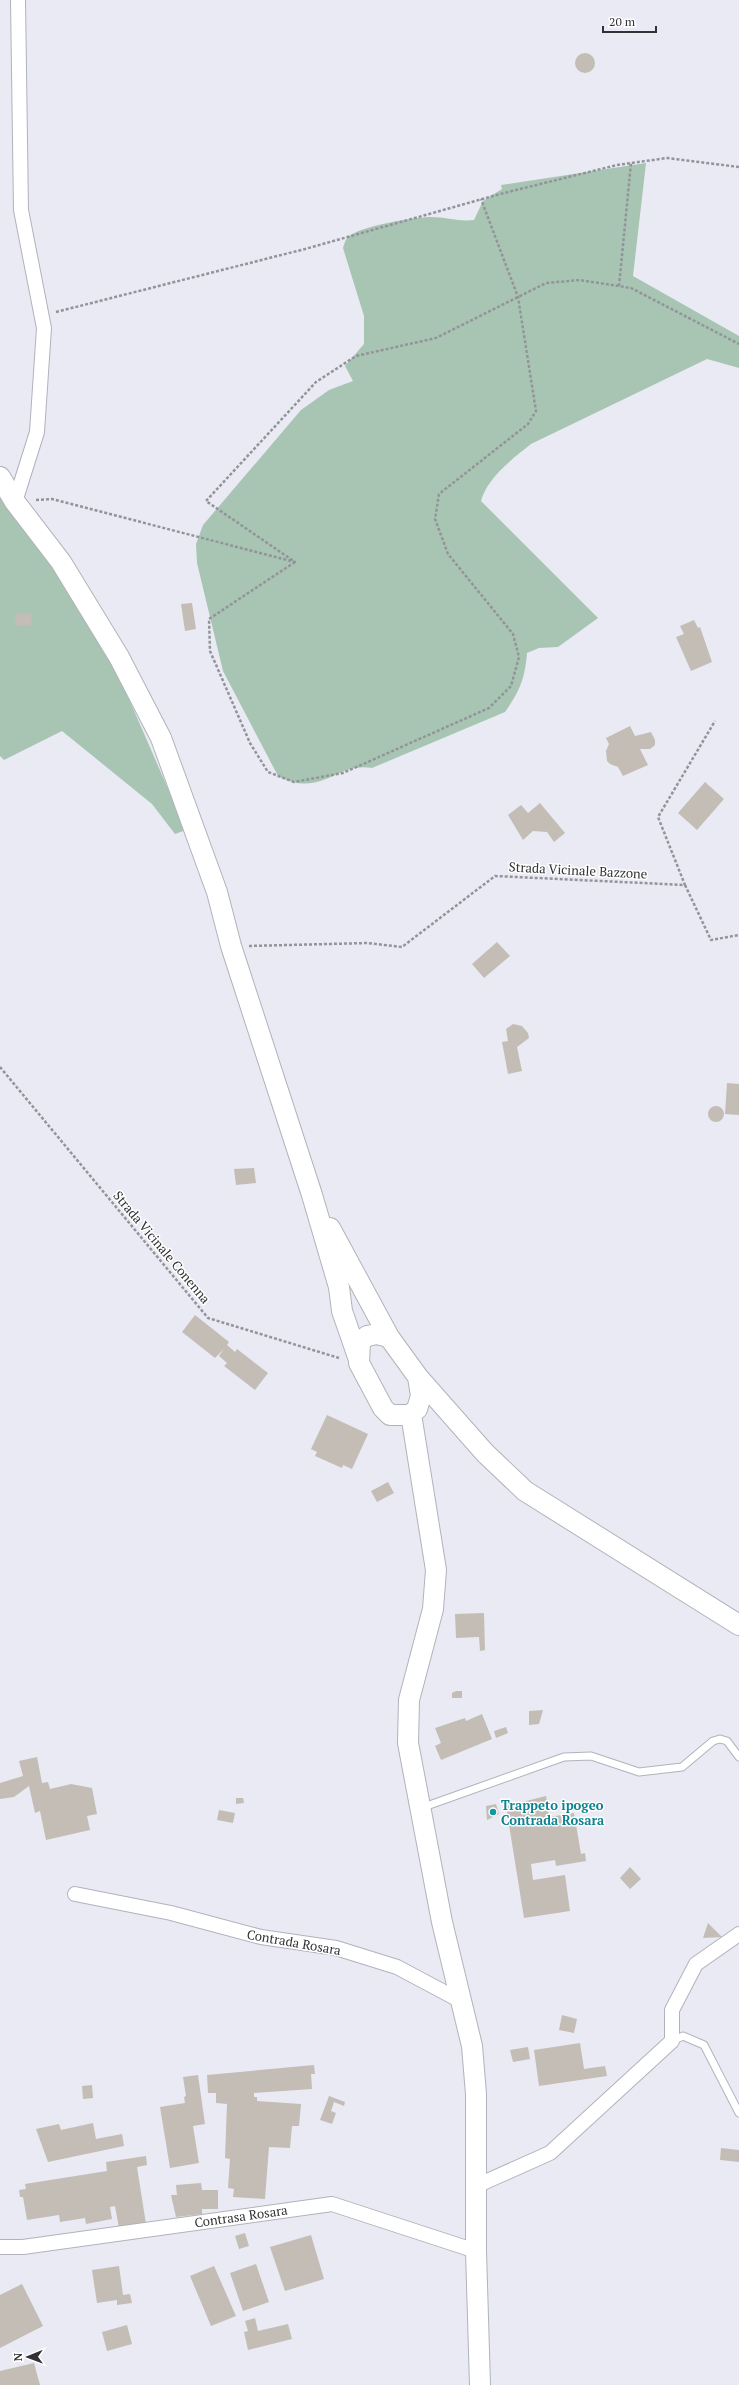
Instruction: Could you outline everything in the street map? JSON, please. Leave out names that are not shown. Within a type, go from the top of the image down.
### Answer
[{"type":"street","points":[[15,502],[37,432],[44,328],[21,210],[18,0]]},
{"type":"street","points":[[0,477],[15,502],[61,562],[119,657],[161,738],[217,892],[231,946],[312,1195],[339,1287],[342,1310],[359,1360],[383,1408],[390,1415],[418,1464]]},
{"type":"street","points":[[312,1195],[389,1337],[418,1377],[470,1436],[525,1490],[739,1625]]},
{"type":"street","points":[[359,1360],[360,1342],[367,1336],[377,1334],[389,1337]]},
{"type":"street","points":[[418,1377],[421,1396],[414,1412],[418,1464],[430,1523],[436,1570],[433,1609],[409,1700],[408,1743],[459,2000],[472,2046],[476,2094],[476,2251],[480,2385]]},
{"type":"street","points":[[390,1415],[414,1412],[443,1417],[470,1436]]},
{"type":"street","name":"Contrada Rosara","points":[[75,1894],[171,1913],[261,1937],[336,1948],[397,1967],[459,2000]]},
{"type":"street","points":[[476,2186],[550,2153],[672,2041],[672,2010],[696,1964],[739,1934]]},
{"type":"street","name":"Contrasa Rosara","points":[[0,2247],[23,2247],[332,2204],[476,2251]]},
{"type":"lane","points":[[421,1808],[564,1757],[591,1756],[639,1772],[682,1767],[713,1741],[720,1739],[727,1741],[739,1757]]},
{"type":"lane","points":[[672,2041],[683,2036],[704,2045],[739,2113]]},
{"type":"path","points":[[42,315],[305,249],[481,200],[631,163],[667,158],[739,166]]},
{"type":"path","points":[[619,286],[631,163]]},
{"type":"path","points":[[295,562],[209,619],[210,651],[250,744],[268,772],[294,782],[343,772],[489,708],[511,686],[519,657],[513,634],[448,554],[435,520],[439,494],[528,424],[536,411],[518,297],[481,200]]},
{"type":"path","points":[[295,562],[206,501],[316,382],[356,356],[436,338],[546,283],[580,280],[631,288],[739,344]]},
{"type":"path","points":[[15,502],[52,499],[295,562]]},
{"type":"path","points":[[715,721],[658,817],[685,885],[711,940],[739,935]]},
{"type":"path","name":"Strada Vicinale Bazzone","points":[[231,946],[367,943],[402,947],[495,876],[685,885]]},
{"type":"path","name":"Strada Vicinale Conenna","points":[[0,1066],[208,1318],[359,1360]]},
{"type":"green space","points":[[646,163],[633,276],[739,336],[739,368],[707,359],[531,444],[494,477],[481,501],[598,618],[558,647],[539,648],[527,653],[525,670],[521,684],[505,712],[372,768],[348,770],[317,782],[306,784],[293,782],[278,776],[223,671],[197,563],[196,544],[203,525],[301,410],[329,390],[353,381],[345,366],[364,344],[364,316],[343,248],[346,240],[354,233],[364,229],[401,220],[431,217],[474,220],[483,201],[502,189],[501,185]]},
{"type":"green space","points":[[0,480],[108,651],[186,830],[175,834],[152,804],[62,731],[4,760],[0,756]]},
{"type":"building","points":[[585,53],[592,56],[595,63],[592,70],[585,73],[578,70],[575,63],[578,56]]},
{"type":"building","points":[[192,603],[196,629],[185,631],[181,604]]},
{"type":"building","points":[[31,613],[32,625],[16,626],[15,614]]},
{"type":"building","points":[[694,620],[698,628],[700,627],[712,662],[691,671],[676,637],[684,634],[680,626]]},
{"type":"building","points":[[630,726],[635,736],[651,732],[655,740],[655,745],[650,749],[640,749],[648,765],[623,776],[618,767],[607,761],[606,751],[609,744],[606,738]]},
{"type":"building","points":[[705,782],[724,799],[697,830],[678,813]]},
{"type":"building","points":[[540,803],[565,833],[554,842],[547,832],[533,831],[523,840],[508,815],[521,805],[528,813]]},
{"type":"building","points":[[497,942],[510,956],[484,978],[472,964]]},
{"type":"building","points":[[513,1024],[522,1026],[528,1033],[529,1038],[517,1047],[522,1071],[508,1074],[502,1042],[508,1041],[506,1029]]},
{"type":"building","points":[[727,1083],[739,1084],[739,1115],[725,1114]]},
{"type":"building","points":[[716,1106],[722,1108],[724,1114],[722,1120],[716,1122],[710,1120],[708,1114],[710,1108]]},
{"type":"building","points":[[254,1168],[256,1183],[236,1185],[234,1169]]},
{"type":"building","points":[[195,1315],[229,1342],[227,1345],[235,1352],[237,1349],[268,1373],[255,1390],[224,1366],[227,1363],[219,1356],[224,1349],[215,1358],[182,1332]]},
{"type":"building","points":[[327,1415],[368,1434],[352,1469],[343,1465],[342,1468],[315,1456],[317,1452],[311,1449]]},
{"type":"building","points":[[388,1482],[394,1493],[377,1502],[371,1491]]},
{"type":"building","points":[[484,1613],[485,1650],[480,1651],[479,1637],[456,1638],[455,1614]]},
{"type":"building","points":[[462,1691],[462,1698],[452,1698],[452,1693]]},
{"type":"building","points":[[543,1710],[539,1724],[529,1725],[529,1711]]},
{"type":"building","points":[[482,1714],[492,1739],[441,1760],[435,1746],[441,1743],[435,1728],[465,1718],[466,1721]]},
{"type":"building","points":[[506,1727],[508,1733],[496,1738],[494,1731]]},
{"type":"building","points":[[37,1757],[42,1783],[48,1782],[50,1789],[71,1784],[92,1788],[97,1814],[87,1816],[90,1830],[46,1840],[40,1811],[35,1813],[29,1786],[14,1797],[0,1799],[0,1783],[23,1776],[19,1761]]},
{"type":"building","points":[[546,1796],[549,1817],[574,1813],[581,1854],[585,1853],[586,1861],[556,1866],[555,1860],[531,1864],[533,1880],[565,1875],[570,1911],[524,1918],[506,1806]]},
{"type":"building","points":[[236,1798],[243,1798],[244,1803],[236,1804]]},
{"type":"building","name":"Trappeto ipogeo Contrada Rosara","points":[[496,1804],[499,1814],[487,1820],[486,1806]]},
{"type":"building","points":[[219,1810],[235,1813],[233,1823],[217,1820]]},
{"type":"building","points":[[630,1867],[641,1879],[630,1889],[620,1878]]},
{"type":"building","points":[[708,1923],[722,1937],[703,1938]]},
{"type":"building","points":[[562,2015],[577,2019],[574,2033],[559,2030]]},
{"type":"building","points":[[580,2043],[584,2069],[605,2066],[607,2076],[539,2086],[534,2050]]},
{"type":"building","points":[[528,2047],[530,2059],[513,2062],[510,2050]]},
{"type":"building","points":[[314,2065],[315,2074],[311,2074],[312,2089],[254,2093],[254,2097],[257,2097],[257,2101],[301,2104],[299,2126],[292,2126],[290,2148],[269,2147],[265,2199],[233,2197],[234,2189],[228,2188],[230,2159],[225,2158],[227,2104],[216,2103],[216,2093],[208,2093],[207,2075]]},
{"type":"building","points":[[198,2075],[205,2124],[193,2126],[199,2163],[170,2168],[160,2107],[185,2103],[184,2097],[186,2096],[183,2077]]},
{"type":"building","points":[[92,2085],[93,2098],[83,2099],[82,2086]]},
{"type":"building","points":[[329,2096],[345,2102],[344,2106],[334,2102],[331,2111],[336,2113],[332,2124],[320,2120]]},
{"type":"building","points":[[93,2123],[96,2139],[122,2134],[124,2146],[48,2162],[36,2129],[59,2124],[61,2130]]},
{"type":"building","points":[[721,2148],[739,2150],[739,2162],[720,2160]]},
{"type":"building","points":[[146,2156],[147,2165],[137,2167],[146,2224],[119,2228],[115,2206],[110,2207],[112,2219],[86,2224],[85,2218],[60,2222],[59,2215],[27,2220],[23,2197],[20,2197],[19,2190],[26,2189],[25,2184],[107,2171],[106,2162]]},
{"type":"building","points":[[201,2183],[202,2190],[218,2190],[218,2209],[202,2209],[202,2214],[176,2217],[171,2195],[177,2195],[176,2185]]},
{"type":"building","points":[[245,2233],[249,2246],[239,2249],[235,2236]]},
{"type":"building","points":[[311,2235],[324,2279],[285,2291],[270,2247]]},
{"type":"building","points":[[256,2264],[269,2302],[243,2311],[230,2273]]},
{"type":"building","points":[[119,2266],[123,2295],[130,2294],[132,2303],[117,2305],[117,2300],[97,2303],[92,2270]]},
{"type":"building","points":[[214,2266],[236,2316],[211,2326],[190,2276]]},
{"type":"building","points":[[22,2284],[43,2326],[0,2348],[0,2295]]},
{"type":"building","points":[[255,2318],[258,2331],[288,2324],[292,2339],[248,2350],[244,2332],[248,2331],[245,2321]]},
{"type":"building","points":[[127,2325],[132,2344],[107,2351],[102,2332]]},
{"type":"building","points":[[34,2363],[40,2385],[0,2385],[0,2371]]},
{"type":"place","name":"Trappeto ipogeo Contrada Rosara","points":[[493,1812]]}]
